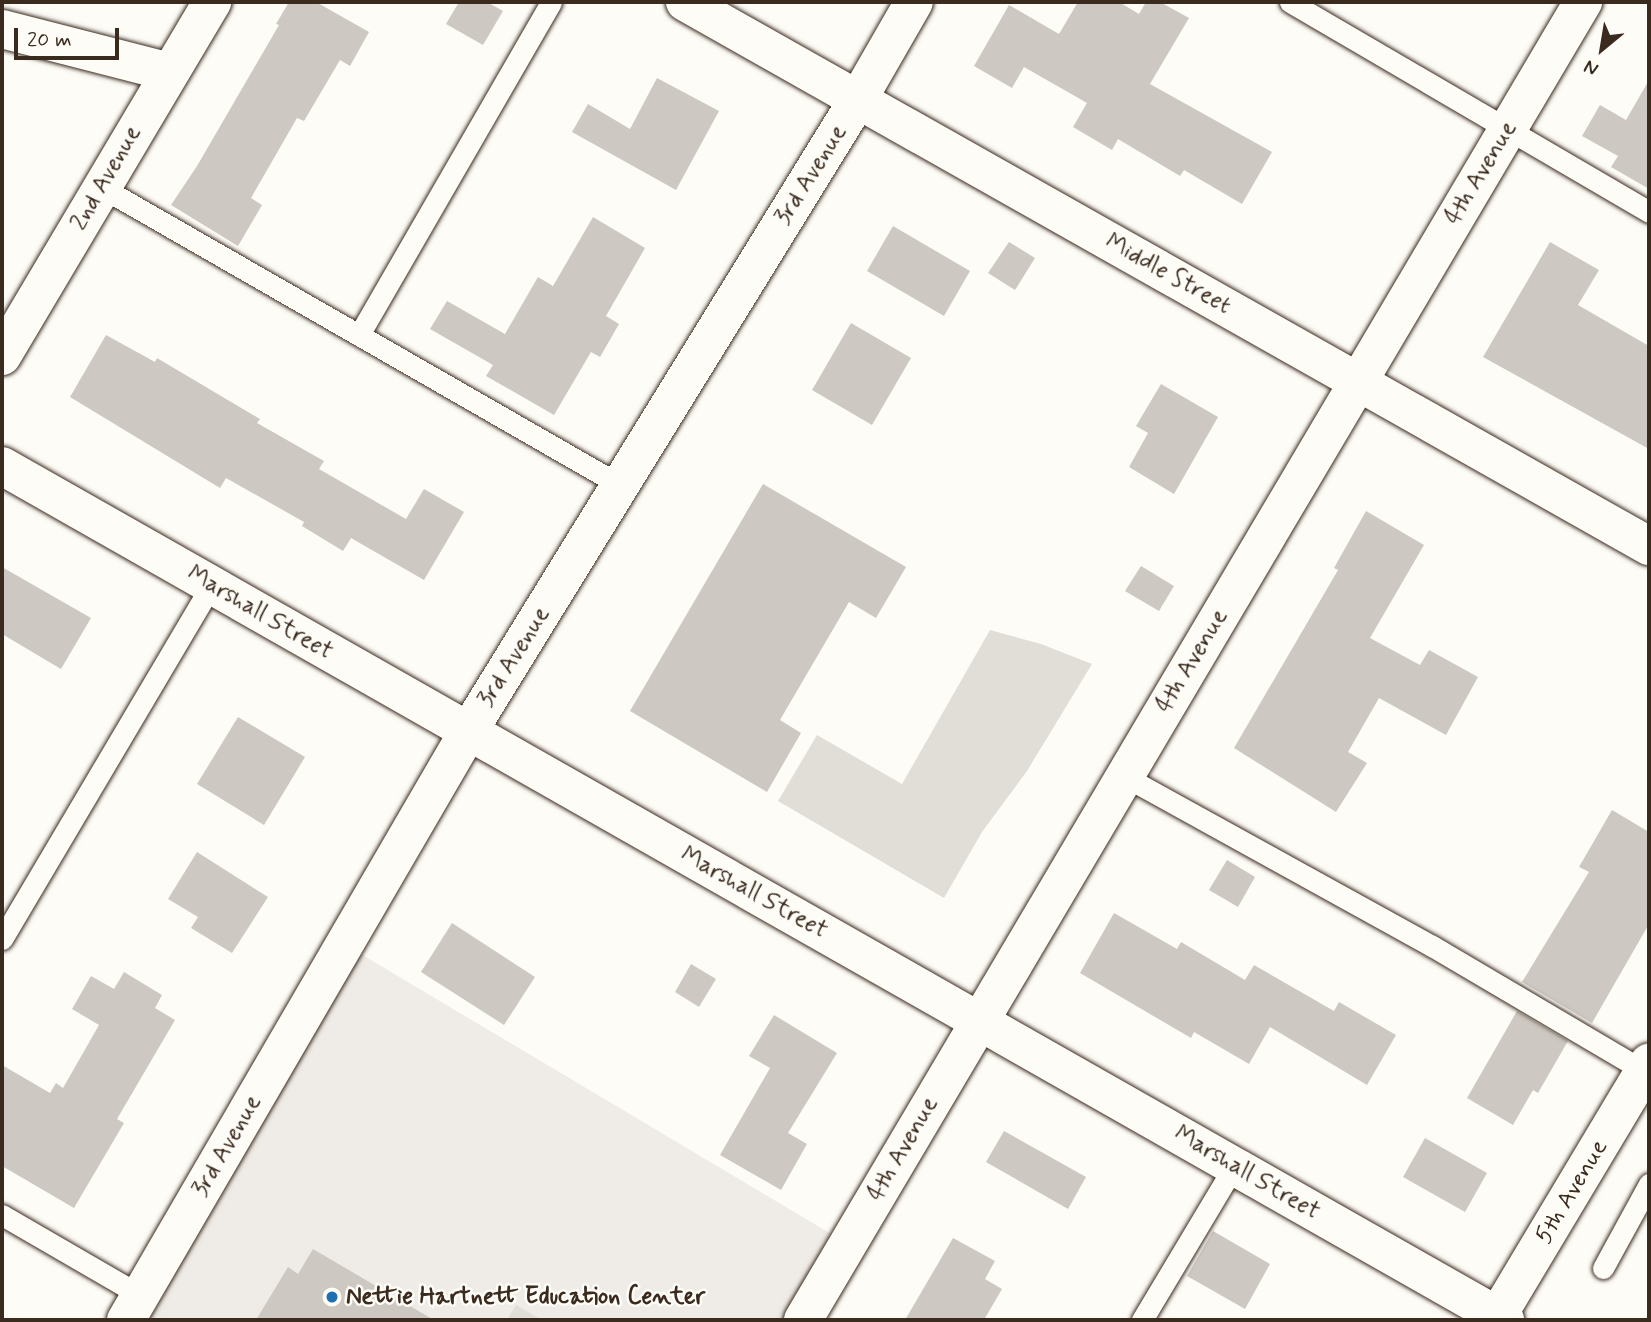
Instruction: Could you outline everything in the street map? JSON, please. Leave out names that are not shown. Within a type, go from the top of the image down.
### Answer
[{"type":"street","name":"2nd Avenue","points":[[5,343],[212,2]]},
{"type":"street","name":"Middle Street","points":[[685,2],[1649,546]]},
{"type":"street","name":"3rd Avenue","points":[[133,1308],[468,732],[857,101],[914,2]]},
{"type":"street","name":"4th Avenue","points":[[803,1320],[1583,2]]},
{"type":"street","points":[[2,29],[169,72]]},
{"type":"street","name":"Marshall Street","points":[[2,466],[979,1019],[1499,1319]]},
{"type":"street","name":"5th Avenue","points":[[1499,1319],[1647,1067]]},
{"type":"lane","points":[[359,335],[551,2]]},
{"type":"lane","points":[[1290,2],[1649,212]]},
{"type":"lane","points":[[101,187],[620,485]]},
{"type":"lane","points":[[2,939],[211,586]]},
{"type":"lane","points":[[1124,776],[1647,1067]]},
{"type":"lane","points":[[1142,1320],[1234,1166]]},
{"type":"lane","points":[[1603,1268],[1649,1184]]},
{"type":"lane","points":[[2,1215],[133,1308]]},
{"type":"shaded area","points":[[990,630],[1041,644],[1092,664],[1027,771],[982,832],[944,898],[778,801],[817,735],[902,784]]},
{"type":"shaded area","points":[[344,944],[848,1244],[803,1320],[126,1320]]},
{"type":"shaded area","points":[[516,1305],[542,1320],[507,1320]]},
{"type":"building","points":[[289,2],[316,2],[369,32],[350,66],[340,60],[304,121],[297,118],[251,198],[262,205],[238,246],[171,205],[197,166],[279,25],[276,24]]},
{"type":"building","points":[[459,2],[487,2],[503,11],[483,45],[446,24]]},
{"type":"building","points":[[1078,2],[1119,2],[1139,14],[1146,2],[1160,2],[1189,18],[1150,84],[1272,152],[1242,204],[1184,170],[1180,176],[1118,139],[1112,150],[1073,127],[1087,103],[1024,67],[1012,88],[974,66],[1009,5],[1059,34]]},
{"type":"building","points":[[657,78],[719,111],[676,190],[572,132],[588,104],[630,129]]},
{"type":"building","points":[[1649,80],[1649,189],[1611,167],[1618,156],[1582,136],[1600,105],[1626,120]]},
{"type":"building","points":[[593,217],[645,248],[606,316],[619,324],[600,357],[591,352],[554,415],[486,376],[493,365],[430,329],[447,301],[505,334],[538,277],[553,286]]},
{"type":"building","points":[[893,226],[970,271],[944,316],[867,271]]},
{"type":"building","points":[[1009,242],[1035,258],[1015,290],[988,273]]},
{"type":"building","points":[[1550,242],[1599,270],[1578,305],[1649,346],[1649,449],[1483,357]]},
{"type":"building","points":[[851,323],[911,358],[872,425],[812,390]]},
{"type":"building","points":[[106,335],[155,362],[157,358],[260,419],[257,423],[324,461],[319,469],[406,519],[424,489],[464,512],[424,580],[351,538],[343,551],[302,526],[304,522],[226,478],[220,488],[70,397]]},
{"type":"building","points":[[1161,384],[1218,417],[1174,494],[1129,467],[1148,433],[1136,426]]},
{"type":"building","points":[[763,484],[906,567],[876,618],[849,602],[780,720],[801,733],[767,792],[630,711]]},
{"type":"building","points":[[1366,511],[1424,545],[1370,638],[1420,665],[1429,650],[1478,677],[1446,735],[1379,698],[1348,752],[1367,763],[1336,812],[1234,748],[1338,570],[1334,568]]},
{"type":"building","points":[[1141,566],[1174,586],[1159,611],[1125,591]]},
{"type":"building","points":[[2,567],[91,618],[61,669],[2,634]]},
{"type":"building","points":[[238,717],[305,757],[264,825],[197,784]]},
{"type":"building","points":[[1612,810],[1649,832],[1649,924],[1592,1023],[1522,982],[1589,872],[1579,867]]},
{"type":"building","points":[[197,852],[268,897],[232,953],[191,928],[198,917],[168,899]]},
{"type":"building","points":[[1227,860],[1255,877],[1238,907],[1209,890]]},
{"type":"building","points":[[1114,913],[1177,949],[1181,942],[1245,980],[1254,965],[1334,1011],[1339,1002],[1396,1035],[1367,1085],[1270,1027],[1249,1064],[1194,1032],[1191,1038],[1080,973]]},
{"type":"building","points":[[452,923],[535,977],[504,1025],[421,972]]},
{"type":"building","points":[[691,964],[716,979],[699,1007],[675,992]]},
{"type":"building","points":[[124,972],[162,995],[155,1008],[175,1020],[117,1119],[124,1123],[74,1208],[2,1166],[2,1065],[50,1093],[56,1083],[63,1088],[99,1025],[72,1009],[91,976],[114,989]]},
{"type":"building","points":[[1517,1011],[1568,1041],[1538,1093],[1533,1090],[1513,1125],[1467,1098]]},
{"type":"building","points":[[774,1015],[837,1053],[788,1133],[807,1144],[781,1190],[720,1155],[770,1068],[749,1056]]},
{"type":"building","points":[[1004,1131],[1086,1177],[1068,1209],[986,1162]]},
{"type":"building","points":[[1425,1138],[1487,1173],[1465,1212],[1403,1177]]},
{"type":"building","points":[[1213,1231],[1270,1264],[1245,1309],[1187,1276]]},
{"type":"building","points":[[953,1238],[995,1261],[985,1279],[1002,1289],[984,1320],[905,1320]]},
{"type":"building","name":"Nettie Hartnett Education Center","points":[[313,1249],[434,1320],[256,1320],[288,1267],[298,1274]]},
{"type":"place","name":"Nettie Hartnett Education Center","points":[[332,1297]]}]
